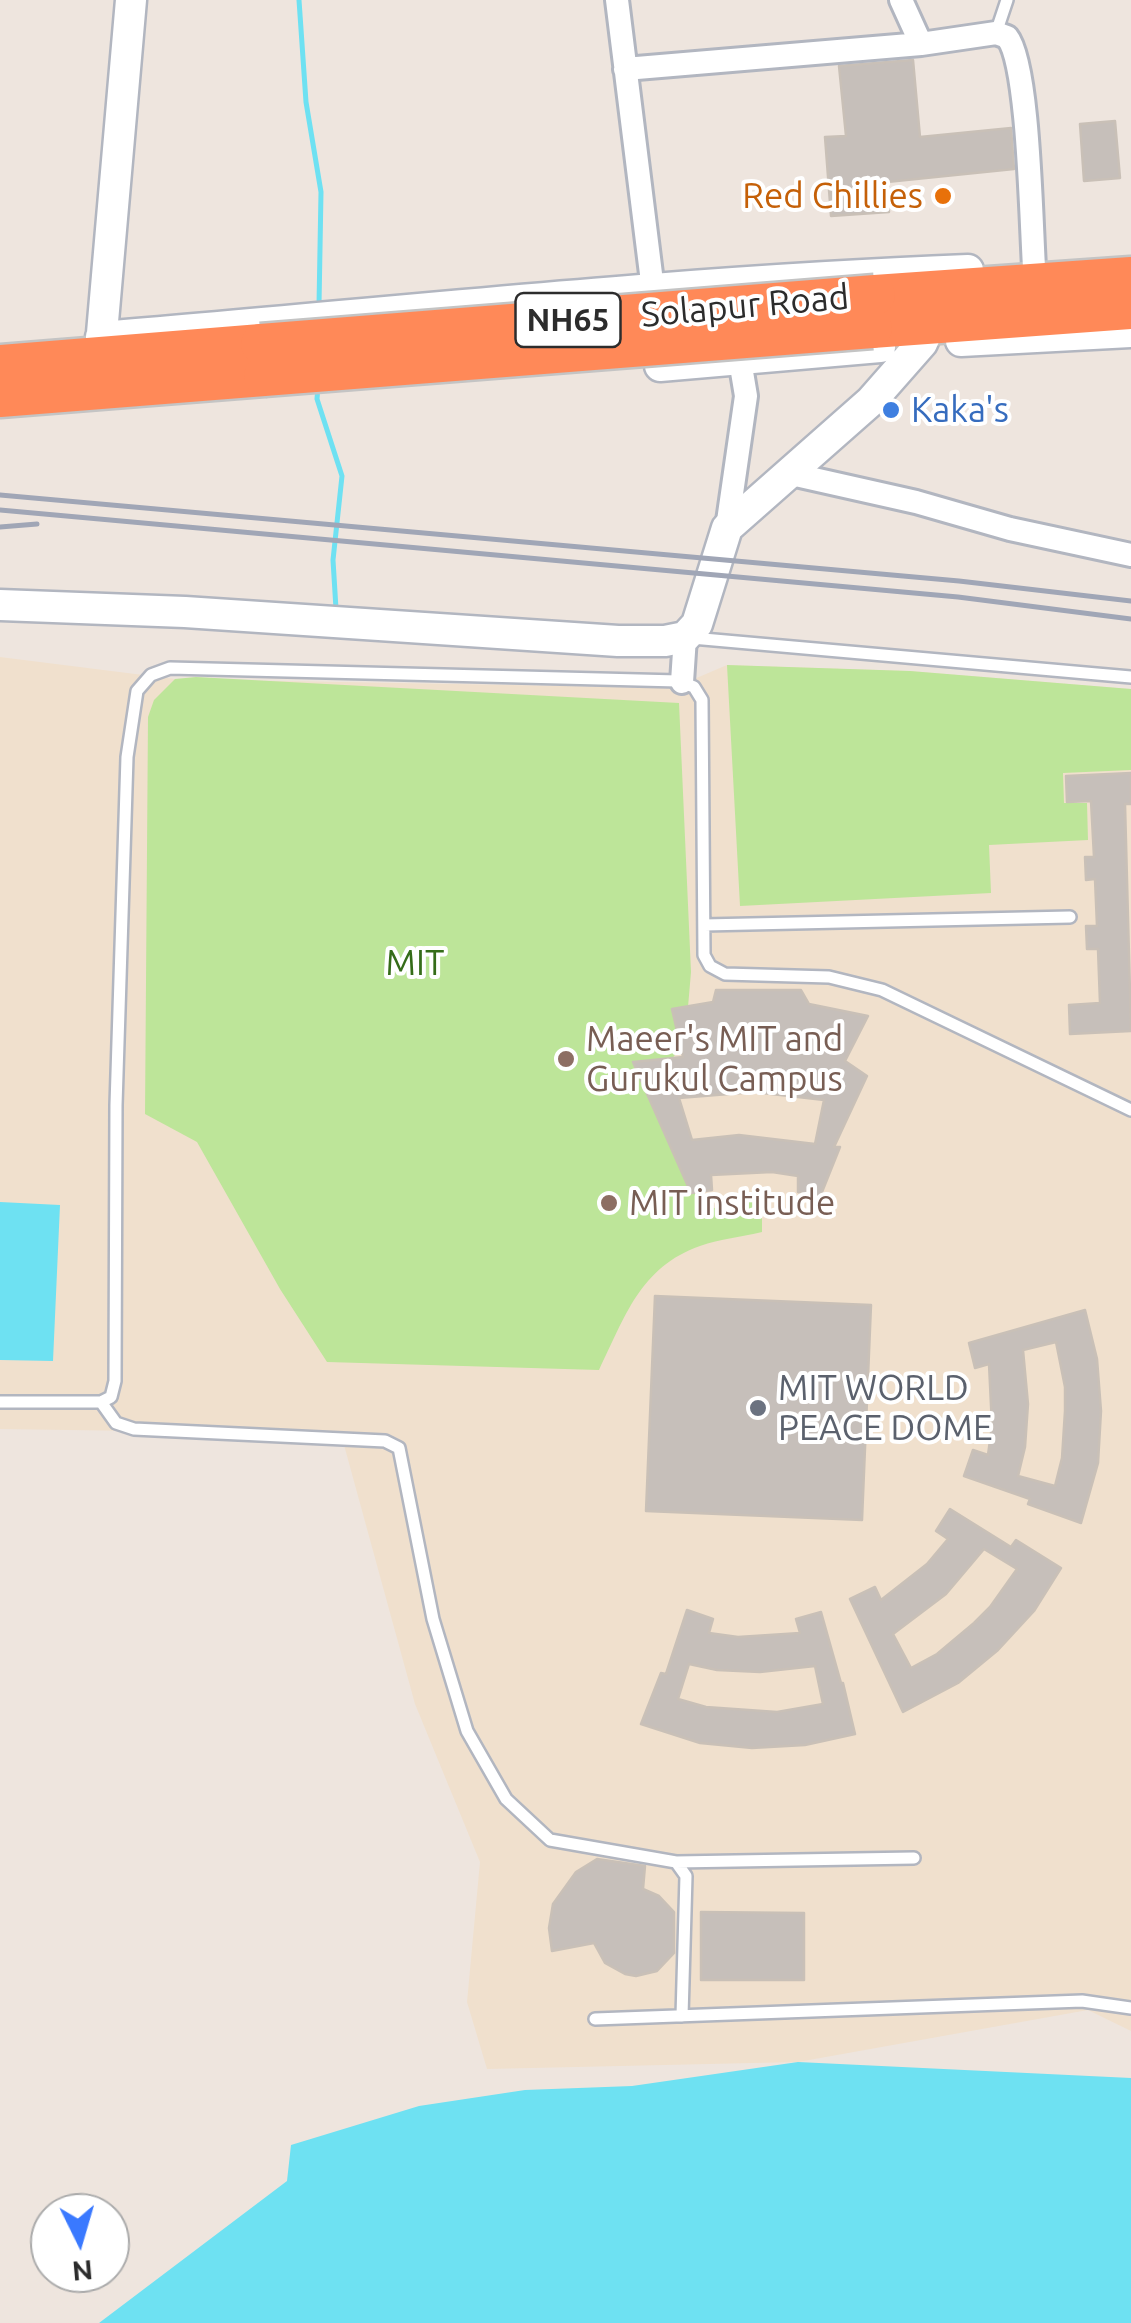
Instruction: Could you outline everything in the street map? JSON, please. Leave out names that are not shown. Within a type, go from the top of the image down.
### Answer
[{"type":"highway","name":"Solapur Road","points":[[932,307],[1034,275],[1131,278]]},
{"type":"highway","name":"Solapur Road","points":[[0,365],[932,307],[1131,310]]},
{"type":"highway","name":"Solapur Road","points":[[0,396],[99,361]]},
{"type":"street","points":[[99,361],[130,0]]},
{"type":"street","points":[[617,0],[660,366],[740,360],[932,307]]},
{"type":"street","points":[[901,0],[921,44]]},
{"type":"street","points":[[624,69],[921,44],[996,33],[1008,38],[1018,58],[1028,151],[1034,275],[1131,262]]},
{"type":"street","points":[[269,347],[372,314],[652,290],[932,307],[1131,332]]},
{"type":"street","points":[[727,528],[872,400],[932,307]]},
{"type":"street","points":[[0,605],[185,612],[601,640],[665,641],[685,637],[697,624],[727,528],[746,396],[740,360]]},
{"type":"street","points":[[788,472],[1010,529],[1131,554]]},
{"type":"street","points":[[682,682],[685,637]]},
{"type":"lane","points":[[996,33],[1008,0]]},
{"type":"lane","points":[[685,637],[1131,677]]},
{"type":"lane","points":[[0,1402],[101,1402],[111,1397],[115,1380],[116,1105],[126,777],[137,691],[151,675],[170,668],[682,682],[694,687],[702,700],[704,956],[710,966],[725,974],[828,977],[882,990],[1131,1110]]},
{"type":"lane","points":[[704,926],[1070,917]]},
{"type":"lane","points":[[101,1402],[116,1423],[134,1429],[385,1441],[399,1448],[433,1619],[467,1731],[506,1799],[550,1840],[676,1862],[914,1858]]},
{"type":"lane","points":[[676,1862],[686,1876],[682,2016]]},
{"type":"lane","points":[[595,2020],[1082,2001],[1131,2008]]},
{"type":"shaded area","name":"Maeer's MIT and Gurukul Campus","points":[[0,657],[175,679],[673,688],[727,665],[910,671],[1131,689],[1131,2031],[1088,2010],[798,2062],[487,2069],[467,2002],[480,1862],[415,1704],[341,1434],[0,1429]]},
{"type":"green space","points":[[727,665],[910,671],[1131,689],[1131,770],[1063,773],[1064,803],[1087,803],[1088,840],[989,845],[991,893],[740,906]]},
{"type":"green space","name":"MIT","points":[[175,679],[679,703],[691,972],[685,1042],[657,1078],[703,1187],[704,1207],[727,1209],[755,1197],[762,1211],[762,1232],[700,1246],[663,1267],[637,1296],[599,1370],[327,1362],[280,1289],[197,1142],[145,1114],[148,717],[154,700]]},
{"type":"water","points":[[0,1202],[60,1205],[53,1361],[0,1360]]},
{"type":"water","points":[[798,2062],[1131,2078],[1131,2323],[99,2323],[287,2181],[291,2145],[419,2106],[525,2090],[632,2086]]},
{"type":"building","points":[[913,60],[920,137],[1011,128],[1014,169],[887,182],[889,212],[831,216],[825,137],[846,136],[839,66]]},
{"type":"building","points":[[1115,121],[1120,178],[1084,181],[1080,124]]},
{"type":"building","points":[[1131,773],[1131,804],[1125,804],[1131,1031],[1070,1034],[1069,1005],[1100,1003],[1098,949],[1087,949],[1086,926],[1097,926],[1095,879],[1086,880],[1085,857],[1094,857],[1091,801],[1067,802],[1066,776]]},
{"type":"building","points":[[716,990],[801,990],[809,1004],[868,1016],[845,1061],[867,1076],[834,1147],[840,1147],[820,1197],[798,1192],[798,1176],[772,1172],[711,1175],[712,1190],[691,1193],[633,1062],[683,1057],[672,1009],[713,1002]],"holes":[[[754,1092],[824,1100],[815,1144],[739,1135],[692,1140],[679,1098]]]},
{"type":"building","name":"MIT WORLD PEACE DOME","points":[[655,1296],[871,1305],[862,1520],[646,1511]]},
{"type":"building","points":[[1085,1310],[1097,1359],[1101,1411],[1098,1463],[1081,1523],[1028,1504],[1030,1499],[964,1476],[973,1450],[988,1455],[992,1426],[989,1364],[975,1368],[969,1343]],"holes":[[[1056,1342],[1065,1387],[1062,1458],[1055,1486],[1018,1476],[1028,1404],[1023,1350]]]},
{"type":"building","points":[[950,1509],[1011,1547],[1016,1540],[1061,1568],[1034,1611],[998,1650],[958,1683],[903,1712],[850,1599],[875,1587],[881,1600],[927,1564],[948,1539],[936,1531]],"holes":[[[984,1549],[1017,1569],[974,1623],[937,1654],[911,1668],[893,1634],[946,1594]]]},
{"type":"building","points":[[687,1610],[713,1619],[709,1633],[738,1637],[800,1633],[796,1619],[821,1612],[855,1734],[805,1745],[752,1748],[700,1743],[641,1724],[661,1673],[666,1674]],"holes":[[[689,1664],[760,1672],[815,1666],[823,1704],[777,1712],[706,1707],[678,1699]]]},
{"type":"building","points":[[597,1859],[645,1866],[643,1889],[659,1896],[674,1912],[674,1953],[657,1971],[636,1976],[625,1974],[605,1963],[594,1943],[552,1951],[549,1928],[553,1904],[576,1872]]},
{"type":"building","points":[[701,1912],[804,1913],[804,1980],[701,1980]]},
{"type":"waterway","points":[[299,0],[306,102],[321,192],[319,305]]},
{"type":"waterway","points":[[318,386],[317,399],[342,476],[333,560],[336,609]]},
{"type":"railway","points":[[0,495],[959,581],[1131,601]]},
{"type":"railway","points":[[0,510],[958,597],[1131,619]]},
{"type":"railway","points":[[0,527],[37,524]]},
{"type":"place","name":"Red Chillies","points":[[943,196]]},
{"type":"place","name":"Kaka's","points":[[891,410]]},
{"type":"place","name":"Maeer's MIT and Gurukul Campus","points":[[566,1059]]},
{"type":"place","name":"MIT institude","points":[[609,1203]]},
{"type":"place","name":"MIT WORLD PEACE DOME","points":[[758,1408]]}]
